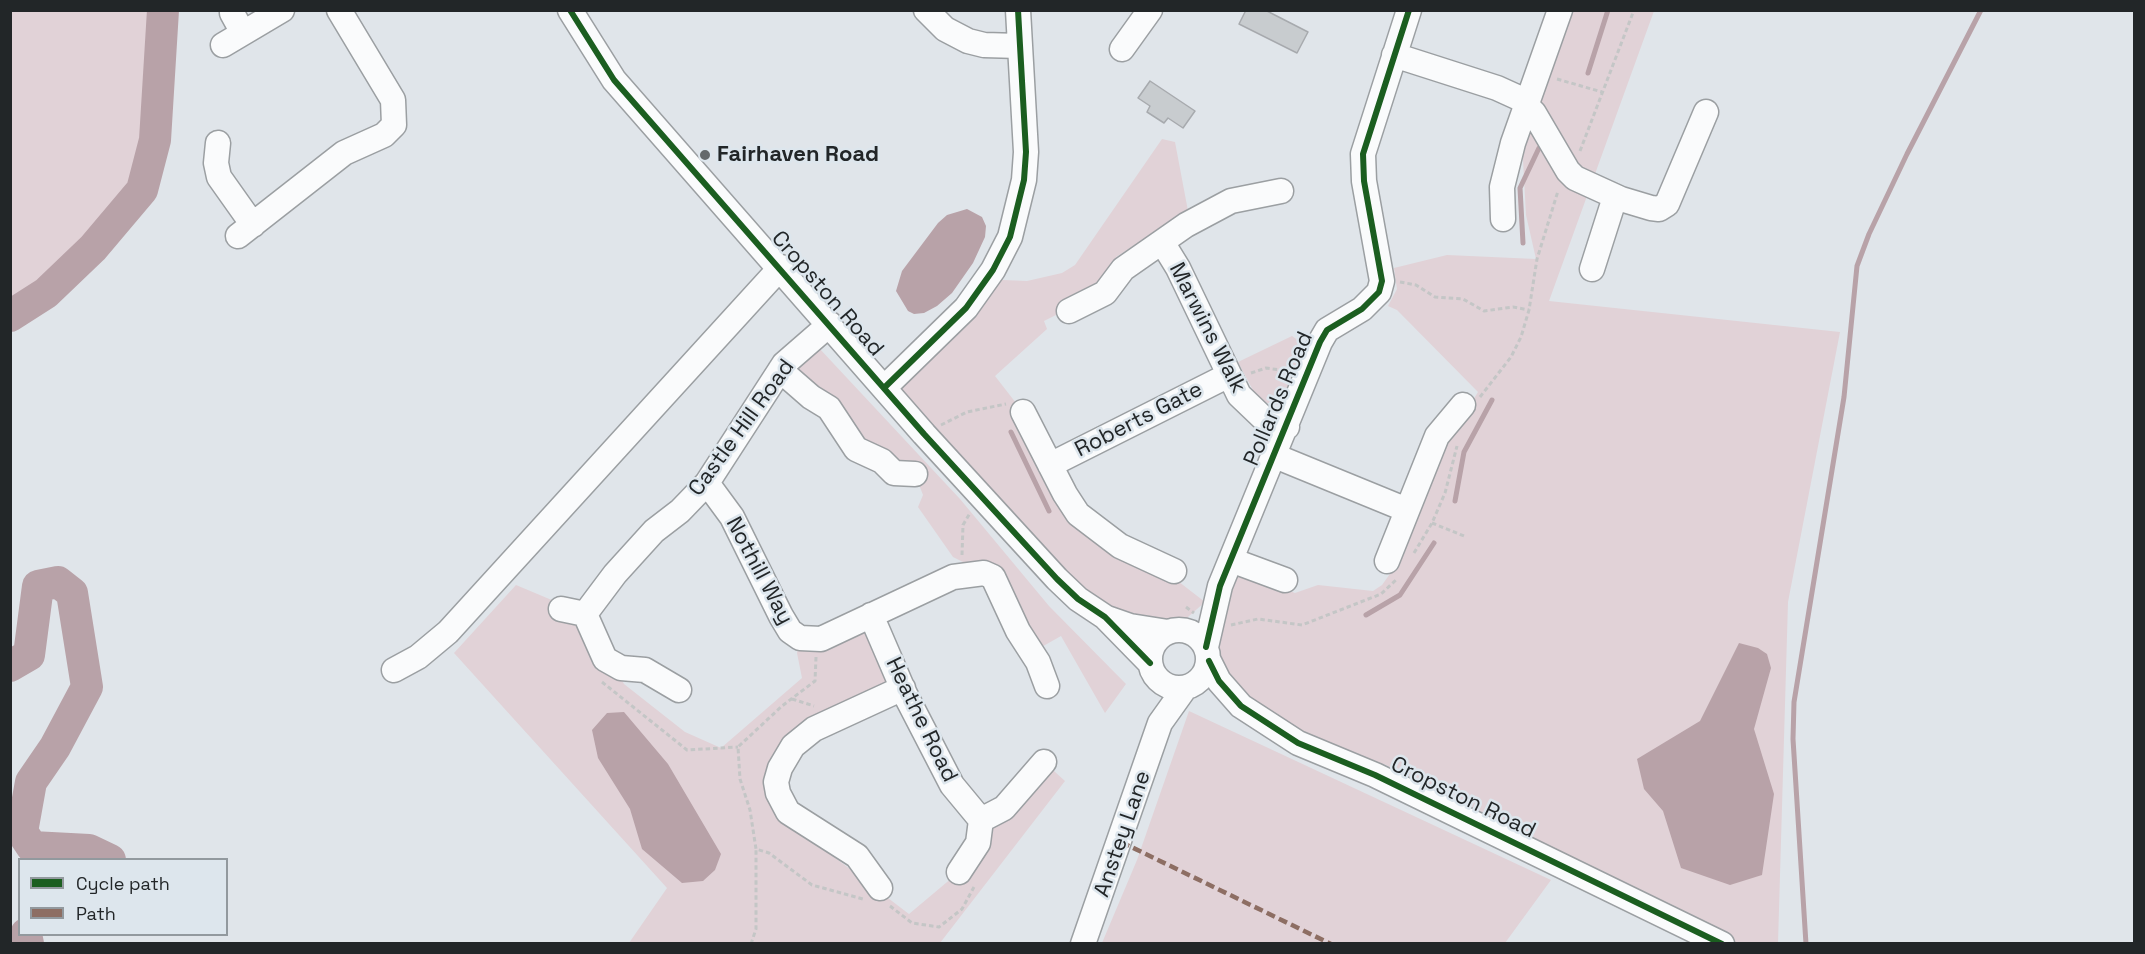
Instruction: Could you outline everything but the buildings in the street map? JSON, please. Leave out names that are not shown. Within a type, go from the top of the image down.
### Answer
[{"type":"street","points":[[233,30],[282,10]]},
{"type":"street","points":[[218,143],[216,163],[219,177],[246,231],[344,153],[384,135],[394,125],[393,99],[339,10]]},
{"type":"street","name":"Cropston Road","points":[[570,10],[614,80],[924,434],[1056,579],[1078,599],[1105,617],[1130,626],[1192,633],[1207,654],[1219,681],[1241,706]]},
{"type":"street","points":[[926,10],[945,29],[968,41],[984,45],[1019,46]]},
{"type":"street","points":[[885,387],[966,308],[993,270],[1010,237],[1024,180],[1026,152],[1018,10]]},
{"type":"street","points":[[1122,49],[1150,10]]},
{"type":"street","points":[[1382,281],[1364,181],[1363,154],[1409,10]]},
{"type":"street","points":[[1503,219],[1502,187],[1513,142],[1560,10]]},
{"type":"street","points":[[1394,55],[1497,88],[1526,104],[1577,178],[1642,206],[1664,207],[1706,112]]},
{"type":"street","name":"Marwins Walk","points":[[1069,311],[1105,293],[1123,269],[1135,258],[1186,225],[1231,201],[1281,191]]},
{"type":"street","points":[[1592,269],[1615,196]]},
{"type":"street","name":"Marwins Walk","points":[[1161,242],[1178,268],[1230,379],[1250,408],[1262,417],[1287,427]]},
{"type":"street","points":[[394,670],[418,657],[448,632],[780,267]]},
{"type":"street","name":"Pollards Road","points":[[1170,631],[1197,613],[1220,586],[1327,330],[1372,301],[1379,292],[1382,281]]},
{"type":"street","name":"Castle Hill Road","points":[[585,614],[615,574],[646,539],[680,511],[707,483],[780,370],[830,324]]},
{"type":"street","points":[[780,370],[811,397],[829,408],[856,449],[886,457],[894,473],[915,474]]},
{"type":"street","name":"Roberts Gate","points":[[1050,465],[1230,379]]},
{"type":"street","points":[[1398,558],[1407,510],[1437,436],[1470,403]]},
{"type":"street","name":"Roberts Gate","points":[[1023,412],[1065,494],[1078,514],[1120,546],[1174,571]]},
{"type":"street","points":[[1275,456],[1407,510]]},
{"type":"street","name":"Nothill Way","points":[[707,483],[732,517],[790,631],[800,638],[821,639],[953,577]]},
{"type":"street","points":[[1231,560],[1285,580]]},
{"type":"street","points":[[953,577],[977,573],[993,578],[1018,632],[1045,660],[1047,686]]},
{"type":"street","points":[[561,609],[585,614],[605,659],[621,668],[645,670],[665,689]]},
{"type":"street","points":[[1189,687],[1202,679],[1207,654],[1197,613]]},
{"type":"street","name":"Heathe Road","points":[[871,615],[903,688],[952,785],[979,831]]},
{"type":"street","name":"Cropston Road","points":[[1105,617],[1153,671],[1174,689],[1189,687],[1241,706],[1298,743],[1375,775],[1722,944]]},
{"type":"street","points":[[1153,671],[1154,644],[1170,631]]},
{"type":"street","name":"Anstey Lane","points":[[1153,671],[1160,723]]},
{"type":"street","name":"Anstey Lane","points":[[1083,944],[1160,723],[1189,687]]},
{"type":"street","points":[[880,888],[856,856],[788,812],[778,793],[777,782],[780,768],[793,746],[814,729],[903,688]]},
{"type":"street","points":[[959,872],[979,831],[1004,808],[1044,762]]},
{"type":"path","points":[[1470,403],[1511,357],[1521,337],[1529,310],[1537,259],[1555,198],[1577,178],[1578,157],[1634,10]]},
{"type":"path","points":[[1538,74],[1603,93]]},
{"type":"path","points":[[1382,281],[1416,285],[1435,297],[1464,299],[1484,311],[1513,308],[1529,310]]},
{"type":"path","points":[[1230,379],[1266,368],[1280,369],[1307,378]]},
{"type":"path","points":[[924,434],[967,412],[987,406],[1007,404],[1023,412]]},
{"type":"path","points":[[1197,613],[1237,625],[1258,619],[1302,625],[1381,594],[1394,585],[1398,558],[1432,523],[1444,493],[1460,438]]},
{"type":"path","points":[[953,577],[962,561],[963,525],[967,517],[985,500]]},
{"type":"path","points":[[1432,523],[1464,536]]},
{"type":"path","points":[[601,681],[687,750],[738,747]]},
{"type":"path","points":[[751,944],[756,929],[756,849]]},
{"type":"shaded area","points":[[11,10],[153,11],[142,190],[46,293],[11,310]]},
{"type":"shaded area","points":[[1573,11],[1654,11],[1549,301],[1840,332],[1788,602],[1778,943],[1726,943],[1384,764],[1380,774],[1298,743],[1219,681],[1210,621],[1220,586],[1240,571],[1295,593],[1318,585],[1373,591],[1382,585],[1392,571],[1441,441],[1467,410],[1478,392],[1397,310],[1388,306],[1397,289],[1394,268],[1447,255],[1536,259],[1526,215],[1522,141]]},
{"type":"shaded area","points":[[1162,139],[1175,142],[1188,211],[1116,257],[1110,273],[1101,284],[1058,307],[1058,314],[1044,321],[1047,329],[995,376],[1023,412],[1065,494],[1205,602],[1172,631],[1105,617],[885,387],[993,270],[1003,280],[1027,281],[1062,273],[1075,265]]},
{"type":"shaded area","points":[[967,209],[982,217],[986,226],[985,237],[973,263],[952,293],[937,306],[924,313],[914,314],[908,311],[896,291],[902,271],[938,223],[947,215]]},
{"type":"shaded area","points":[[1292,336],[1306,346],[1284,401],[1278,405],[1263,402],[1255,394],[1238,362]]},
{"type":"shaded area","points":[[819,348],[960,499],[1049,606],[1126,684],[1105,713],[1061,636],[1038,649],[993,577],[953,557],[918,507],[923,495],[915,474],[894,473],[787,376]]},
{"type":"shaded area","points":[[516,585],[585,614],[624,684],[685,732],[721,748],[802,678],[797,653],[800,638],[873,619],[896,685],[770,768],[775,812],[909,914],[959,872],[978,843],[1044,762],[1065,781],[940,943],[629,943],[667,888],[454,653]]},
{"type":"shaded area","points":[[1739,643],[1758,648],[1767,654],[1771,668],[1754,729],[1774,794],[1762,875],[1730,885],[1681,868],[1663,811],[1644,789],[1637,759],[1700,721]]},
{"type":"shaded area","points":[[1189,711],[1551,880],[1505,943],[1102,943],[1137,860]]},
{"type":"shaded area","points":[[624,712],[668,764],[721,854],[715,870],[703,881],[682,883],[642,849],[630,809],[598,758],[592,730],[607,713]]},
{"type":"waterway","points":[[10,316],[46,293],[93,248],[142,190],[155,140],[163,10]]},
{"type":"waterway","points":[[1588,73],[1608,10]]},
{"type":"waterway","points":[[1806,944],[1793,739],[1794,702],[1844,397],[1857,266],[1869,234],[1907,154],[1981,10]]},
{"type":"waterway","points":[[1523,243],[1520,188],[1539,148]]},
{"type":"waterway","points":[[1455,501],[1464,452],[1492,400]]},
{"type":"waterway","points":[[1011,432],[1049,511]]},
{"type":"waterway","points":[[1366,615],[1400,595],[1434,543]]},
{"type":"waterway","points":[[10,666],[29,655],[38,586],[58,582],[72,593],[87,687],[55,747],[31,782],[22,832],[32,847],[89,850],[106,858]]},
{"type":"waterway","points":[[26,936],[28,944]]},
{"type":"marked path","points":[[1121,842],[1331,944]]},
{"type":"cycle path","points":[[570,10],[614,80],[924,434],[1057,579],[1078,599],[1105,617],[1150,663]]},
{"type":"cycle path","points":[[885,387],[966,308],[993,270],[1010,237],[1024,180],[1026,152],[1018,10]]},
{"type":"cycle path","points":[[1206,647],[1220,586],[1320,342],[1327,330],[1362,309],[1379,292],[1382,281],[1364,181],[1363,154],[1409,10]]},
{"type":"cycle path","points":[[1209,661],[1219,681],[1241,706],[1298,743],[1375,775],[1722,944]]},
{"type":"place","name":"Fairhaven Road","points":[[705,155]]}]
